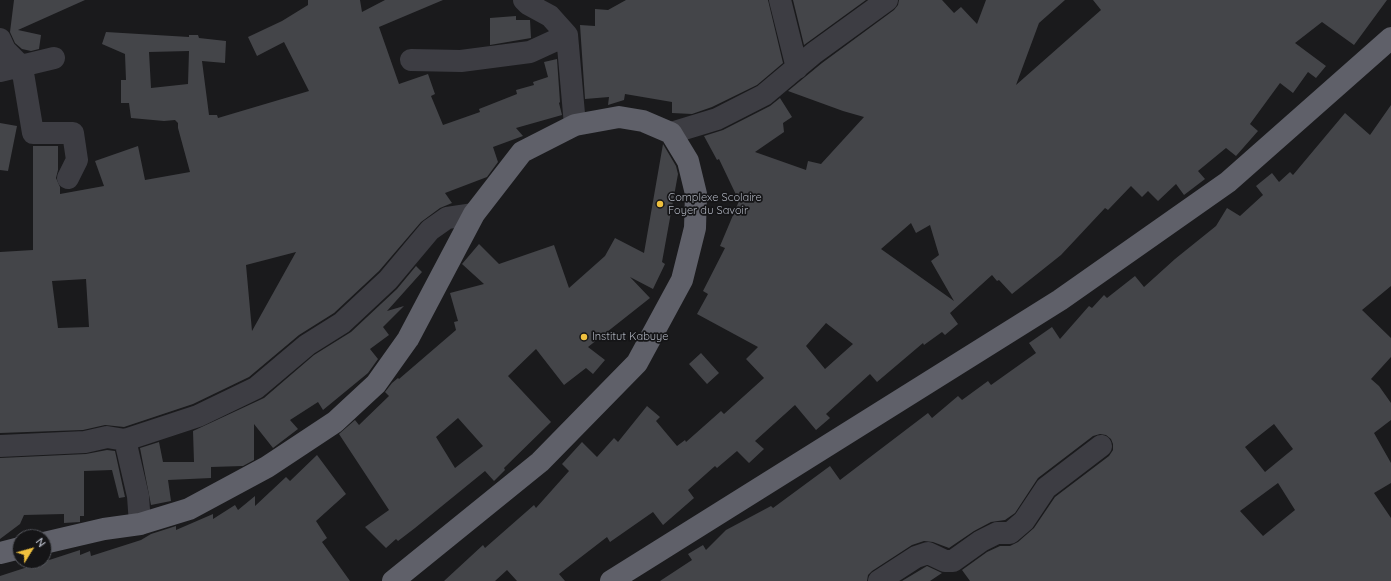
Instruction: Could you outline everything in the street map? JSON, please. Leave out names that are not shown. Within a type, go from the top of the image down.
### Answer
[{"type":"highway","points":[[611,581],[1060,300],[1228,182],[1391,38]]},
{"type":"highway","points":[[52,541],[104,529],[140,524],[189,509],[267,467],[335,422],[376,384],[408,339],[445,266],[474,214],[522,152],[575,125],[619,117],[643,121],[671,133],[688,161],[696,194],[695,228],[682,280],[637,363],[540,462],[393,581]]},
{"type":"highway","points":[[0,553],[12,550]]},
{"type":"street","points":[[524,0],[528,4],[550,16],[567,36],[575,125]]},
{"type":"street","points":[[780,0],[797,68]]},
{"type":"street","points":[[671,133],[717,119],[764,95],[814,53],[887,0]]},
{"type":"street","points":[[411,60],[461,61],[530,52],[567,36]]},
{"type":"street","points":[[0,39],[5,50],[22,67],[33,133],[72,133],[77,160],[68,178]]},
{"type":"street","points":[[0,71],[22,67],[54,58]]},
{"type":"street","points":[[0,446],[85,442],[107,437],[125,440],[198,416],[256,388],[307,345],[342,323],[388,280],[430,230],[447,218],[474,214]]},
{"type":"street","points":[[125,440],[138,496],[140,524]]},
{"type":"street","points":[[879,581],[916,557],[928,552],[945,561],[953,561],[981,541],[997,533],[1010,533],[1024,522],[1046,488],[1101,446]]},
{"type":"building","points":[[14,0],[85,0],[18,30],[41,35],[39,49],[31,51],[22,49],[15,43],[10,32]]},
{"type":"building","points":[[308,0],[360,0],[362,12],[385,0],[443,0],[379,27],[399,84],[428,74],[435,94],[431,96],[443,125],[480,112],[479,109],[517,94],[516,90],[534,85],[533,82],[548,77],[544,62],[557,59],[559,103],[562,115],[516,128],[523,136],[493,147],[498,162],[487,177],[445,193],[452,203],[440,208],[421,222],[379,271],[334,313],[299,335],[249,377],[193,404],[124,427],[105,425],[83,430],[0,433],[0,252],[33,250],[33,146],[58,146],[58,170],[56,178],[60,187],[60,194],[104,186],[95,161],[138,146],[145,180],[190,172],[178,123],[175,120],[164,121],[131,118],[129,103],[121,103],[121,80],[126,80],[125,54],[102,44],[106,32],[189,37],[189,35],[198,35],[199,38],[226,41],[225,63],[202,61],[209,115],[217,115],[218,118],[309,91],[284,42],[257,56],[248,37],[282,21],[308,5]],"holes":[[[189,51],[188,84],[151,88],[149,52]],[[296,252],[252,331],[246,265]],[[86,279],[89,327],[58,328],[52,281]]]},
{"type":"building","points":[[626,0],[768,0],[783,63],[757,85],[712,107],[692,114],[672,113],[672,102],[625,94],[624,100],[608,105],[609,97],[585,99],[580,25],[595,26],[595,9],[608,10]]},
{"type":"building","points":[[793,0],[866,0],[804,45]]},
{"type":"building","points":[[899,0],[942,0],[954,13],[961,7],[977,24],[986,0],[1065,0],[1039,23],[1016,85],[1101,10],[1093,0],[1387,0],[1354,45],[1322,22],[1295,43],[1326,66],[1316,78],[1308,72],[1293,93],[1280,83],[1250,124],[1258,131],[1236,156],[1226,148],[1198,171],[1205,179],[1184,195],[1176,184],[1158,201],[1148,191],[1142,197],[1131,186],[1108,210],[1105,208],[1061,255],[1012,294],[992,275],[950,313],[958,324],[945,335],[942,332],[924,345],[923,343],[877,382],[870,374],[826,414],[830,418],[816,430],[795,405],[755,441],[764,449],[749,463],[737,451],[717,468],[715,466],[688,490],[694,498],[663,525],[653,512],[610,542],[607,537],[559,574],[565,581],[517,581],[507,570],[495,581],[444,581],[483,545],[485,548],[534,505],[536,508],[569,471],[562,464],[582,442],[597,457],[614,438],[618,442],[647,406],[660,417],[656,421],[677,446],[685,440],[686,442],[721,411],[724,414],[764,378],[746,359],[758,347],[697,314],[708,294],[703,291],[725,248],[720,246],[739,201],[719,159],[717,160],[704,136],[723,130],[770,106],[780,98],[792,117],[783,123],[784,132],[755,152],[806,170],[808,161],[821,164],[864,117],[788,91],[822,63],[894,10],[898,5]],"holes":[[[911,223],[916,233],[930,225],[939,255],[931,261],[954,301],[881,249]],[[826,323],[853,344],[825,369],[806,346]]]},
{"type":"building","points":[[516,16],[516,20],[530,20],[531,38],[490,45],[490,18]]},
{"type":"building","points":[[1391,105],[1391,286],[1362,310],[1391,338],[1391,357],[1371,379],[1379,386],[1391,403],[1391,420],[1374,433],[1391,463],[1391,483],[1374,493],[1391,518],[1391,581],[970,581],[962,570],[987,552],[1000,546],[1010,546],[1018,542],[1034,528],[1055,497],[1109,456],[1113,450],[1111,439],[1106,435],[1100,434],[1093,436],[1038,478],[1015,513],[1005,520],[991,522],[974,531],[949,548],[933,542],[924,541],[912,545],[872,571],[868,575],[867,581],[660,581],[692,560],[688,554],[703,545],[706,550],[726,530],[771,506],[773,508],[830,466],[840,480],[928,413],[932,418],[958,396],[962,400],[988,381],[991,385],[1036,353],[1029,343],[1052,327],[1060,339],[1089,306],[1092,308],[1104,295],[1107,298],[1135,276],[1144,287],[1175,259],[1216,226],[1227,208],[1240,216],[1263,195],[1256,186],[1272,173],[1279,182],[1290,172],[1293,175],[1345,113],[1370,135]],"holes":[[[1274,424],[1293,449],[1265,472],[1245,447]],[[1278,483],[1295,510],[1263,536],[1240,511]]]},
{"type":"building","points":[[0,123],[17,126],[8,171],[0,170]]},
{"type":"building","points":[[663,144],[676,166],[678,174],[662,262],[665,264],[653,289],[630,277],[650,298],[588,347],[605,360],[593,374],[586,368],[564,385],[536,349],[508,376],[551,422],[504,468],[505,470],[494,481],[485,471],[415,528],[398,541],[396,539],[386,548],[365,527],[389,510],[339,434],[355,420],[359,425],[389,396],[385,392],[392,383],[398,378],[399,379],[456,330],[454,322],[458,321],[450,293],[484,284],[462,264],[479,244],[499,264],[554,245],[569,288],[605,256],[615,238],[644,253]],"holes":[[[458,418],[483,446],[455,468],[436,437]]]},
{"type":"building","points":[[416,266],[422,272],[387,311],[404,306],[383,327],[389,335],[370,349],[378,359],[368,373],[323,410],[318,402],[290,420],[298,429],[273,448],[254,424],[254,460],[243,466],[211,467],[211,478],[168,480],[171,501],[151,505],[140,448],[159,442],[163,462],[194,462],[193,431],[264,398],[314,355],[351,332],[397,289]]},
{"type":"building","points":[[701,353],[719,373],[707,384],[689,364]]},
{"type":"building","points":[[107,450],[115,451],[125,497],[119,498],[112,470],[84,471],[84,516],[80,516],[80,522],[64,523],[64,514],[24,515],[20,524],[0,539],[0,458],[86,454]]},
{"type":"building","points":[[317,455],[346,494],[316,521],[327,538],[322,542],[350,581],[0,581],[0,576],[22,569],[52,569],[52,559],[80,550],[80,555],[90,551],[91,556],[141,540],[151,534],[176,526],[176,530],[213,514],[213,519],[235,505],[238,510],[255,496],[255,506],[286,477],[290,481]]},
{"type":"building","points":[[927,566],[942,573],[930,581],[902,581]]},
{"type":"place","name":"Complexe Scolaire Foyer du Savoir","points":[[660,204]]},
{"type":"place","name":"Institut Kabuye","points":[[584,337]]}]
